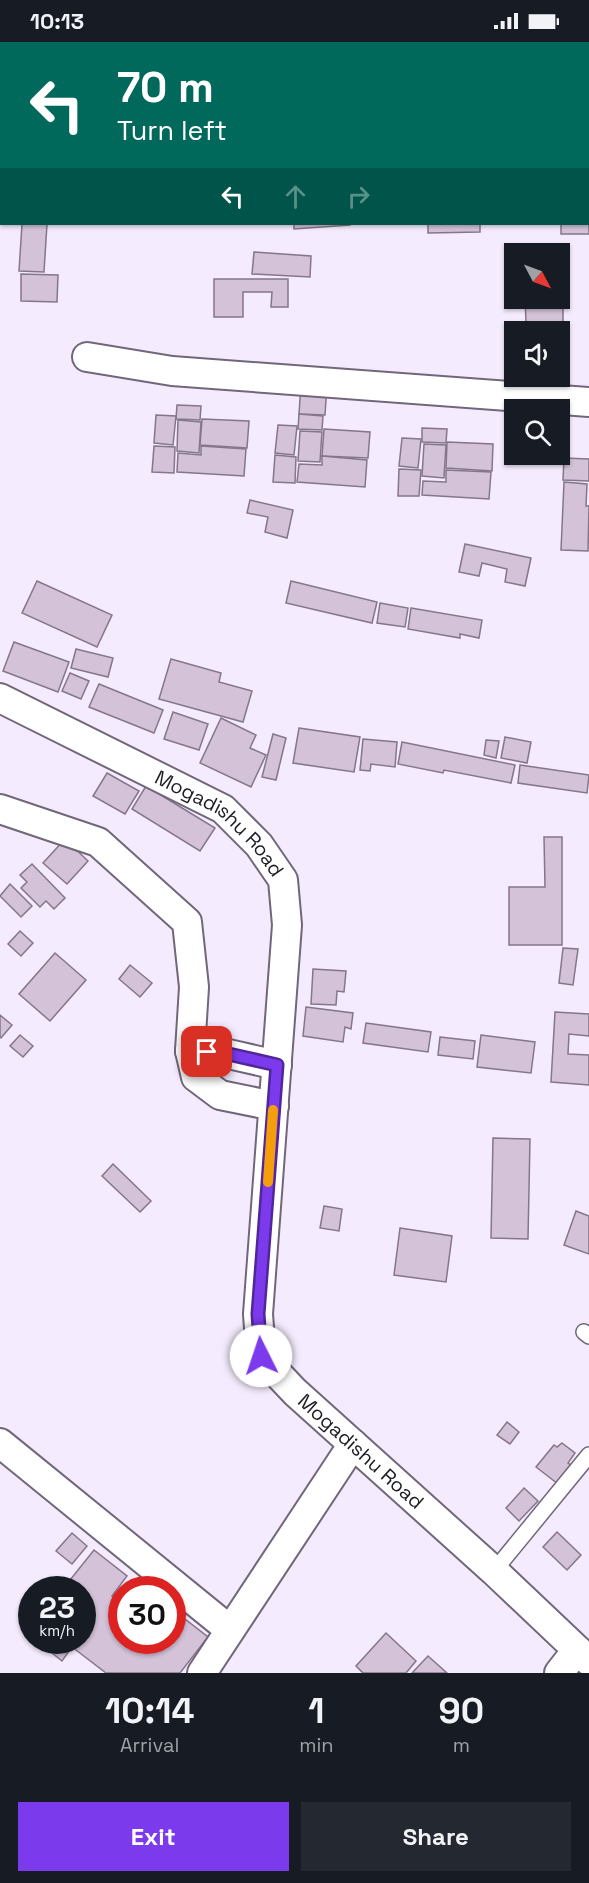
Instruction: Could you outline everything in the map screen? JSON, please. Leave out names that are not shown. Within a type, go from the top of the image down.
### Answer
[{"type":"street","points":[[87,357],[172,371],[589,402]]},
{"type":"street","name":"Mogadishu Road","points":[[0,698],[223,809],[259,845],[282,880],[287,925],[258,1314],[261,1356],[295,1392],[494,1571],[583,1655]]},
{"type":"street","points":[[0,809],[98,842],[187,922],[194,987],[190,1050],[196,1077],[220,1095],[274,1106]]},
{"type":"street","points":[[190,1050],[224,1053],[277,1065]]},
{"type":"street","points":[[0,1443],[230,1630]]},
{"type":"street","points":[[202,1673],[354,1444]]},
{"type":"street","points":[[559,1673],[583,1655]]},
{"type":"lane","points":[[494,1571],[589,1455]]},
{"type":"building","points":[[22,225],[47,225],[44,272],[19,271]]},
{"type":"building","points":[[294,225],[350,225],[294,229]]},
{"type":"building","points":[[428,225],[480,225],[480,232],[428,233]]},
{"type":"building","points":[[561,225],[589,225],[589,234],[561,234]]},
{"type":"building","points":[[254,252],[311,256],[310,277],[252,274]]},
{"type":"building","points":[[21,274],[58,275],[57,302],[21,301]]},
{"type":"building","points":[[214,279],[288,279],[288,307],[271,307],[272,292],[243,292],[243,317],[214,317]]},
{"type":"building","points":[[525,309],[563,309],[563,321],[526,321]]},
{"type":"building","points":[[301,384],[327,385],[325,415],[299,414]]},
{"type":"building","points":[[177,405],[201,406],[200,420],[176,419]]},
{"type":"building","points":[[299,414],[323,416],[322,430],[298,429]]},
{"type":"building","points":[[156,415],[176,416],[173,445],[154,443]]},
{"type":"building","points":[[202,419],[249,421],[247,448],[200,445]]},
{"type":"building","points":[[178,420],[201,422],[199,453],[177,451]]},
{"type":"building","points":[[278,425],[297,426],[294,455],[275,453]]},
{"type":"building","points":[[422,428],[447,429],[446,443],[422,442]]},
{"type":"building","points":[[324,429],[370,432],[368,458],[322,456]]},
{"type":"building","points":[[300,431],[322,432],[320,462],[298,461]]},
{"type":"building","points":[[402,438],[421,439],[418,468],[399,466]]},
{"type":"building","points":[[447,442],[493,444],[492,471],[446,468]]},
{"type":"building","points":[[424,444],[446,445],[444,478],[422,476]]},
{"type":"building","points":[[154,446],[175,447],[174,473],[152,472]]},
{"type":"building","points":[[201,446],[246,449],[244,476],[177,472],[178,453],[201,455]]},
{"type":"building","points":[[275,455],[296,457],[295,483],[273,482]]},
{"type":"building","points":[[322,456],[367,460],[365,487],[297,482],[299,464],[322,465]]},
{"type":"building","points":[[570,458],[589,459],[589,481],[563,480],[564,465],[570,465]]},
{"type":"building","points":[[399,469],[421,470],[419,496],[398,496]]},
{"type":"building","points":[[446,470],[491,472],[489,499],[422,495],[423,481],[446,482]]},
{"type":"building","points":[[564,482],[587,484],[588,551],[561,550]]},
{"type":"building","points":[[250,500],[293,510],[287,538],[265,532],[268,517],[247,513]]},
{"type":"building","points":[[465,544],[531,558],[525,586],[505,582],[507,569],[482,563],[479,576],[459,572]]},
{"type":"building","points":[[37,581],[112,615],[97,647],[22,613]]},
{"type":"building","points":[[291,581],[377,602],[372,623],[286,603]]},
{"type":"building","points":[[380,603],[408,608],[405,627],[377,623]]},
{"type":"building","points":[[411,608],[482,620],[479,638],[460,634],[460,638],[408,629]]},
{"type":"building","points":[[14,642],[69,662],[58,692],[3,671]]},
{"type":"building","points":[[76,649],[113,658],[108,677],[71,668]]},
{"type":"building","points":[[171,659],[221,673],[219,682],[252,691],[243,722],[159,699]]},
{"type":"building","points":[[70,673],[89,681],[81,699],[62,691]]},
{"type":"building","points":[[99,684],[163,710],[154,733],[89,707]]},
{"type":"building","points":[[173,712],[208,724],[199,750],[164,739]]},
{"type":"building","points":[[221,718],[256,735],[250,748],[266,755],[251,787],[200,763]]},
{"type":"building","points":[[299,728],[360,737],[354,772],[293,763]]},
{"type":"building","points":[[273,734],[286,738],[276,780],[262,777]]},
{"type":"building","points":[[505,737],[531,742],[527,763],[501,758]]},
{"type":"building","points":[[363,739],[397,742],[395,767],[371,764],[370,771],[360,770]]},
{"type":"building","points":[[486,740],[499,741],[496,758],[484,755]]},
{"type":"building","points":[[402,742],[515,765],[511,783],[398,764]]},
{"type":"building","points":[[520,765],[589,775],[587,793],[518,783]]},
{"type":"building","points":[[107,773],[139,791],[125,814],[93,796]]},
{"type":"building","points":[[146,786],[215,828],[200,851],[132,809]]},
{"type":"building","points":[[544,837],[562,837],[562,945],[509,945],[509,887],[545,887]]},
{"type":"building","points":[[65,839],[88,861],[67,884],[43,863]]},
{"type":"building","points":[[32,864],[65,898],[54,909],[46,901],[40,907],[21,888],[27,882],[20,875]]},
{"type":"building","points":[[10,884],[32,906],[21,917],[0,896]]},
{"type":"building","points":[[20,931],[33,943],[21,956],[8,944]]},
{"type":"building","points":[[563,948],[578,949],[573,985],[559,983]]},
{"type":"building","points":[[55,953],[86,980],[50,1021],[19,994]]},
{"type":"building","points":[[130,965],[152,983],[140,997],[119,979]]},
{"type":"building","points":[[313,969],[346,971],[344,992],[337,991],[336,1005],[311,1004]]},
{"type":"building","points":[[306,1007],[353,1013],[351,1029],[345,1027],[343,1042],[303,1036]]},
{"type":"building","points":[[555,1012],[589,1014],[589,1036],[569,1034],[568,1054],[589,1055],[589,1085],[551,1082]]},
{"type":"building","points":[[0,1015],[12,1025],[1,1038],[0,1037]]},
{"type":"building","points":[[366,1023],[431,1032],[428,1052],[363,1043]]},
{"type":"building","points":[[20,1035],[33,1046],[23,1057],[10,1046]]},
{"type":"building","points":[[481,1035],[535,1042],[531,1073],[477,1067]]},
{"type":"building","points":[[440,1037],[475,1041],[473,1059],[438,1055]]},
{"type":"building","points":[[493,1138],[530,1139],[528,1239],[491,1238]]},
{"type":"building","points":[[113,1164],[151,1201],[140,1212],[102,1176]]},
{"type":"building","points":[[324,1206],[342,1209],[339,1231],[320,1228]]},
{"type":"building","points":[[576,1211],[589,1216],[589,1254],[564,1245]]},
{"type":"building","points":[[400,1228],[452,1236],[446,1282],[394,1275]]},
{"type":"building","points":[[507,1422],[519,1432],[510,1444],[497,1435]]},
{"type":"building","points":[[562,1443],[575,1453],[568,1463],[572,1466],[558,1484],[536,1467],[554,1445],[557,1447]]},
{"type":"building","points":[[524,1488],[538,1501],[519,1521],[506,1508]]},
{"type":"building","points":[[557,1532],[581,1555],[567,1570],[543,1547]]},
{"type":"building","points":[[72,1533],[87,1546],[72,1564],[56,1551]]},
{"type":"building","points":[[94,1550],[127,1576],[108,1576],[108,1654],[186,1654],[186,1620],[208,1637],[180,1673],[106,1673],[81,1654],[96,1654],[96,1576],[73,1576]]},
{"type":"building","points":[[386,1633],[416,1661],[406,1673],[363,1673],[356,1666]]},
{"type":"building","points":[[53,1654],[67,1654],[62,1661]]},
{"type":"building","points":[[428,1656],[447,1673],[412,1673]]},
{"type":"slow traffic","points":[[268,1182],[273,1110]]},
{"type":"route","points":[[207,1052],[224,1053],[277,1065],[258,1314],[261,1356]]}]
